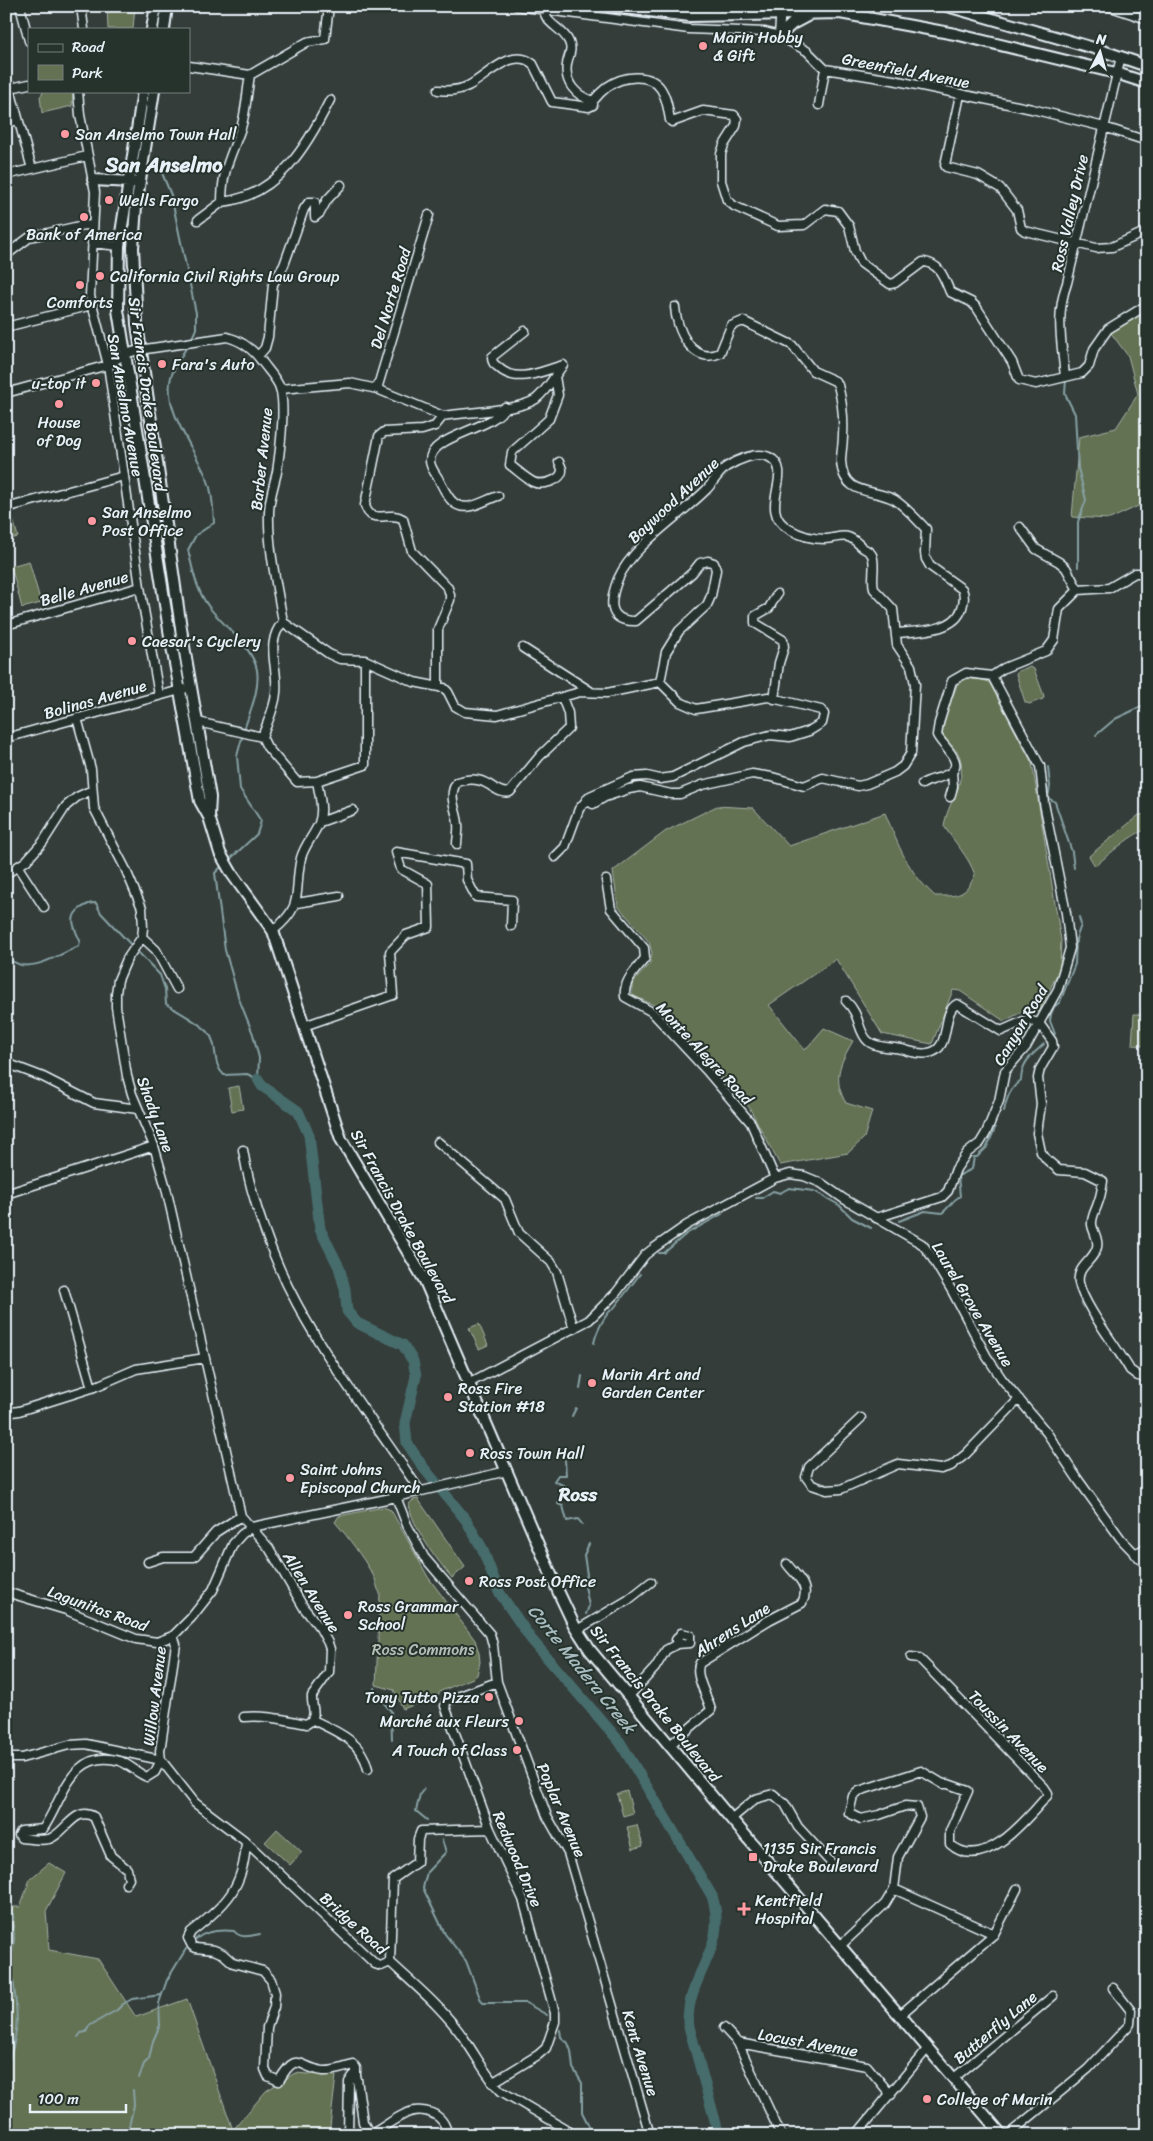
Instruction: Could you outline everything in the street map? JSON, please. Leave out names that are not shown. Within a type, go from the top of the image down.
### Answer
[{"type":"main road","points":[[152,28],[156,6]]},
{"type":"main road","points":[[164,28],[167,6]]},
{"type":"main road","points":[[608,6],[690,16],[746,16],[781,11],[810,14],[840,13],[955,34],[1116,73],[1147,83]]},
{"type":"main road","points":[[746,16],[769,6]]},
{"type":"main road","points":[[947,6],[1074,42],[1147,66]]},
{"type":"main road","points":[[779,36],[792,24],[810,14]]},
{"type":"main road","name":"Sir Francis Drake Boulevard","points":[[142,92],[119,246],[118,310],[200,801],[209,817],[220,853],[232,874],[274,931],[341,1139],[425,1281],[566,1609],[586,1645],[1002,2135]]},
{"type":"main road","name":"Sir Francis Drake Boulevard","points":[[154,92],[139,183],[133,248],[139,350],[182,634],[210,797],[209,817]]},
{"type":"main road","points":[[94,180],[139,183]]},
{"type":"street","points":[[20,6],[28,37]]},
{"type":"street","points":[[80,6],[84,28]]},
{"type":"street","points":[[190,66],[250,75],[307,42],[324,40],[329,6]]},
{"type":"street","name":"Greenfield Avenue","points":[[517,6],[544,8],[689,29],[748,30],[779,36],[808,51],[825,69],[893,80],[1032,109],[1104,127],[1147,141]]},
{"type":"street","points":[[1108,6],[1147,19]]},
{"type":"street","points":[[544,8],[544,16],[549,23],[564,33],[570,42],[571,50],[566,73],[569,83],[583,98],[593,101]]},
{"type":"street","points":[[779,36],[781,11]]},
{"type":"street","name":"Ross Valley Drive","points":[[1065,376],[1059,308],[1121,57]]},
{"type":"street","points":[[438,90],[453,91],[467,86],[509,60],[518,58],[527,59],[532,64],[552,102],[589,107],[613,83],[637,77],[653,81],[661,88],[666,98],[672,122],[703,112],[734,115],[737,119],[736,126],[724,145],[721,154],[721,181],[727,200],[734,206],[778,226],[804,225],[825,209],[838,211],[850,226],[855,251],[861,263],[890,284],[895,283],[923,262],[934,265],[940,270],[950,292],[971,302],[977,308],[1012,362],[1017,377],[1023,382],[1036,384],[1074,375],[1086,369],[1094,349],[1103,334],[1147,305]]},
{"type":"street","points":[[819,105],[825,69]]},
{"type":"street","points":[[222,202],[222,185],[228,160],[241,127],[250,75]]},
{"type":"street","points":[[28,84],[8,89],[32,168]]},
{"type":"street","name":"San Anselmo Avenue","points":[[78,92],[87,156],[94,180],[95,192],[89,284],[92,305],[108,364],[140,587],[159,695]]},
{"type":"street","points":[[960,95],[944,159],[946,167],[978,175],[1000,188],[1017,210],[1021,228],[1025,231],[1105,248],[1147,231]]},
{"type":"street","points":[[198,220],[222,202],[240,200],[282,175],[317,125],[330,100]]},
{"type":"street","points":[[6,122],[18,120]]},
{"type":"street","points":[[6,175],[87,156]]},
{"type":"street","points":[[258,356],[265,348],[268,337],[273,284],[284,265],[304,209],[309,202],[314,202],[315,217],[341,185]]},
{"type":"street","name":"Del Norte Road","points":[[377,389],[429,215]]},
{"type":"street","points":[[6,254],[30,238],[84,225],[93,226]]},
{"type":"street","points":[[92,243],[119,246]]},
{"type":"street","points":[[6,327],[92,305]]},
{"type":"street","points":[[675,307],[676,319],[682,336],[691,348],[702,355],[714,356],[720,353],[731,326],[744,321],[792,345],[813,370],[835,381],[838,385],[844,435],[841,462],[843,472],[848,480],[860,490],[895,500],[926,529],[924,553],[930,566],[962,589],[964,595],[960,613],[955,621],[927,631],[897,633]]},
{"type":"street","points":[[280,389],[350,383],[377,389],[443,416],[520,406],[534,400],[545,391],[562,365],[534,375],[522,376],[504,373],[492,362],[492,357],[525,331]]},
{"type":"street","name":"Barber Avenue","points":[[6,393],[108,364],[125,354],[139,350],[227,337],[237,339],[246,344],[274,377],[280,389],[282,420],[277,470],[269,510],[269,538],[283,622]]},
{"type":"street","points":[[555,376],[558,395],[549,419],[512,452],[510,465],[534,483],[541,483],[554,481],[560,475],[562,469],[558,462]]},
{"type":"street","points":[[498,496],[470,507],[459,507],[451,501],[430,463],[431,454],[436,448],[453,438],[493,421],[502,415],[505,408]]},
{"type":"street","points":[[438,686],[438,629],[450,600],[448,588],[412,551],[403,519],[397,515],[378,518],[371,516],[366,512],[365,505],[379,436],[384,432],[422,430],[435,426],[443,416]]},
{"type":"street","name":"Baywood Avenue","points":[[586,800],[593,804],[615,793],[640,787],[671,794],[680,794],[702,785],[752,774],[772,777],[804,786],[823,778],[858,786],[895,772],[903,766],[911,753],[915,684],[911,666],[897,645],[893,609],[874,588],[873,557],[870,552],[855,540],[846,536],[824,539],[814,538],[798,534],[786,528],[776,518],[774,504],[780,472],[777,462],[767,456],[753,456],[725,468],[706,489],[635,553],[622,570],[613,592],[612,608],[617,616],[626,621],[636,621],[692,573],[700,563],[708,561],[714,563],[715,578],[707,605],[679,631],[666,652],[660,682]]},
{"type":"street","points":[[6,508],[124,476]]},
{"type":"street","points":[[1020,527],[1036,549],[1066,568],[1078,590]]},
{"type":"street","points":[[950,797],[954,781],[952,771],[954,760],[937,735],[951,683],[955,678],[966,673],[992,676],[1004,668],[1046,651],[1054,640],[1059,609],[1078,590],[1109,588],[1135,573],[1147,572]]},
{"type":"street","name":"Belle Avenue","points":[[6,625],[140,587]]},
{"type":"street","points":[[774,699],[779,663],[784,647],[783,640],[754,623],[755,616],[769,608],[777,594]]},
{"type":"street","points":[[365,660],[365,765],[317,781],[297,782],[267,747],[262,737],[277,691],[273,640],[283,622],[329,654],[340,659],[365,660],[425,686],[438,686],[448,692],[456,706],[465,712],[497,715],[580,692],[607,693],[660,682],[680,702],[696,709],[768,697],[821,710],[824,714],[825,718],[822,723],[809,731],[790,737],[770,735],[744,742],[673,777],[660,779],[647,776],[633,777],[586,800],[574,818],[565,847],[555,857]]},
{"type":"street","points":[[523,648],[591,692]]},
{"type":"street","name":"Canyon Road","points":[[876,1218],[942,1197],[948,1191],[956,1169],[967,1152],[980,1143],[986,1133],[999,1101],[1005,1071],[1026,1046],[1058,990],[1070,948],[1066,913],[1044,803],[1040,766],[992,676]]},
{"type":"street","name":"Bolinas Avenue","points":[[6,738],[159,695],[191,688]]},
{"type":"street","points":[[457,844],[458,828],[452,800],[453,788],[457,782],[474,779],[488,783],[500,792],[510,792],[540,756],[569,728],[568,713],[562,697]]},
{"type":"street","points":[[77,718],[91,769],[94,808],[139,898],[143,917],[140,940],[156,950],[177,989]]},
{"type":"street","points":[[198,722],[262,737]]},
{"type":"street","points":[[922,784],[952,771]]},
{"type":"street","points":[[274,931],[287,919],[297,903],[301,857],[320,822],[321,805],[317,781]]},
{"type":"street","points":[[6,874],[18,867],[43,842],[66,806],[77,797],[92,790]]},
{"type":"street","points":[[320,822],[353,810]]},
{"type":"street","points":[[304,1026],[393,995],[390,952],[406,935],[429,926],[428,884],[401,869],[396,852],[466,864],[467,880],[476,897],[512,900],[511,926]]},
{"type":"street","points":[[18,867],[44,907]]},
{"type":"street","name":"Monte Alegre Road","points":[[606,880],[611,909],[644,948],[646,958],[627,981],[624,990],[626,997],[652,1012],[706,1070],[751,1123],[775,1178]]},
{"type":"street","points":[[297,903],[339,896]]},
{"type":"street","name":"Shady Lane","points":[[140,940],[118,980],[116,1000],[127,1076],[138,1109],[154,1146],[166,1188],[241,1516]]},
{"type":"street","points":[[846,1001],[855,1011],[862,1032],[867,1040],[880,1046],[920,1054],[934,1052],[940,1045],[944,1039],[949,1013],[952,1007],[957,1004],[1001,1031],[1026,1020],[1040,1023],[1052,1041],[1053,1047],[1040,1069],[1038,1078],[1041,1104],[1037,1133],[1041,1152],[1059,1170],[1085,1172],[1103,1180],[1099,1202],[1092,1218],[1092,1225],[1098,1243],[1097,1249],[1084,1265],[1079,1282],[1088,1305],[1130,1370],[1138,1376],[1147,1378]]},
{"type":"street","points":[[6,1063],[43,1077],[94,1103],[138,1109]]},
{"type":"street","points":[[438,1142],[505,1199],[519,1233],[552,1262],[557,1272],[574,1329]]},
{"type":"street","points":[[6,1194],[154,1146]]},
{"type":"street","points":[[243,1150],[256,1201],[274,1253],[296,1303],[322,1346],[420,1491]]},
{"type":"street","name":"Laurel Grove Avenue","points":[[469,1383],[589,1320],[616,1293],[645,1255],[687,1225],[775,1178],[790,1174],[804,1176],[821,1183],[876,1218],[922,1244],[930,1254],[987,1357],[1002,1379],[1047,1433],[1121,1540],[1147,1566]]},
{"type":"street","points":[[64,1290],[92,1388]]},
{"type":"street","points":[[6,1413],[19,1411],[92,1388],[136,1369],[205,1358]]},
{"type":"street","points":[[861,1418],[809,1467],[806,1477],[812,1485],[827,1490],[841,1489],[898,1464],[941,1469],[951,1466],[966,1454],[1019,1399]]},
{"type":"street","points":[[172,1636],[191,1618],[213,1590],[233,1544],[252,1527],[396,1497],[507,1471]]},
{"type":"street","name":"Poplar Avenue","points":[[396,1497],[407,1525],[424,1557],[490,1634],[497,1682],[547,1816],[568,1853],[604,1979]]},
{"type":"street","points":[[148,1562],[163,1558],[194,1557],[216,1532],[241,1516],[252,1527]]},
{"type":"street","name":"Allen Avenue","points":[[252,1527],[280,1565],[304,1608],[320,1628],[330,1649],[329,1672],[312,1696],[315,1716],[313,1720]]},
{"type":"street","points":[[1134,1554],[1147,1548]]},
{"type":"street","name":"Ahrens Lane","points":[[670,1745],[711,1710],[698,1675],[700,1663],[769,1620],[802,1603],[805,1595],[804,1584],[787,1564]]},
{"type":"street","points":[[577,1630],[628,1600],[651,1582]]},
{"type":"street","name":"Lagunitas Road","points":[[6,1592],[66,1610],[136,1639],[157,1642],[172,1636]]},
{"type":"street","name":"Willow Avenue","points":[[161,1760],[160,1751],[176,1644],[172,1636]]},
{"type":"street","points":[[629,1696],[654,1668],[666,1650],[678,1644]]},
{"type":"street","name":"Toussin Avenue","points":[[840,1946],[879,1912],[894,1889],[898,1857],[920,1816],[917,1807],[905,1806],[880,1815],[861,1819],[849,1813],[853,1796],[859,1791],[922,1772],[943,1784],[968,1791],[950,1831],[950,1844],[956,1850],[965,1852],[986,1851],[1006,1838],[1020,1826],[1048,1793],[919,1658],[911,1657]]},
{"type":"street","name":"Redwood Drive","points":[[492,2083],[538,2056],[546,2048],[555,2022],[552,2001],[522,1899],[490,1829],[445,1702],[497,1682]]},
{"type":"street","points":[[244,1717],[260,1716],[307,1724],[313,1720],[353,1741],[366,1758],[368,1769]]},
{"type":"street","points":[[6,1758],[22,1758],[69,1745],[86,1744],[161,1760],[156,1772],[147,1777],[119,1761],[92,1761],[82,1766],[67,1782],[43,1829],[21,1831],[19,1835],[21,1838],[30,1839],[50,1838],[74,1818],[82,1814],[88,1814],[94,1817],[112,1856],[127,1869],[129,1879],[126,1884]]},
{"type":"street","name":"Bridge Road","points":[[161,1760],[195,1803],[246,1842],[375,1964],[381,1966],[390,1962],[435,2003],[465,2039],[492,2083],[501,2091],[564,2128],[572,2135]]},
{"type":"street","points":[[732,1819],[755,1798],[773,1794],[785,1804],[798,1827],[834,1866]]},
{"type":"street","points":[[390,1962],[393,1880],[417,1862],[418,1839],[422,1831],[490,1829]]},
{"type":"street","points":[[246,1842],[245,1863],[239,1883],[227,1900],[190,1932],[188,1938],[192,1946],[214,1950],[223,1954],[233,1963],[263,1971],[271,1980],[275,1994],[274,2007],[267,2027],[265,2069],[268,2076],[278,2081],[287,2068],[296,2062],[303,2062],[325,2072],[354,2065],[356,2068],[363,2122],[368,2132],[373,2133],[404,2114],[431,2112],[442,2118],[447,2135]]},
{"type":"street","points":[[894,1889],[994,1934]]},
{"type":"street","points":[[900,2015],[994,1934],[1018,1889]]},
{"type":"street","name":"Kent Avenue","points":[[604,1979],[650,2135]]},
{"type":"street","points":[[1008,2135],[1088,2068],[1130,2024],[1131,2011],[1113,1988]]},
{"type":"street","name":"Butterfly Lane","points":[[954,2078],[1053,1996]]},
{"type":"street","points":[[724,2028],[738,2043],[781,2135]]},
{"type":"street","name":"Locust Avenue","points":[[738,2043],[867,2066],[890,2095]]},
{"type":"street","points":[[856,2135],[928,2048]]},
{"type":"street","points":[[348,2135],[349,2082],[351,2077],[356,2076]]},
{"type":"street","points":[[1144,2135],[1147,2132]]},
{"type":"green space","points":[[107,6],[135,6],[133,28],[108,28]]},
{"type":"green space","points":[[43,92],[73,92],[72,106],[42,113],[40,96]]},
{"type":"green space","points":[[1147,307],[1147,502],[1110,519],[1072,517],[1079,437],[1116,428],[1138,394],[1128,356],[1108,329]]},
{"type":"green space","points":[[13,519],[18,537],[7,540],[6,521]]},
{"type":"green space","points":[[29,561],[41,603],[22,608],[11,566]]},
{"type":"green space","points":[[1029,667],[1034,669],[1044,696],[1043,699],[1029,704],[1025,702],[1016,674],[1018,671]]},
{"type":"green space","points":[[972,677],[989,682],[1032,763],[1061,940],[1060,968],[1039,1012],[1026,1010],[1004,1021],[960,991],[953,990],[932,1044],[882,1034],[836,959],[769,1005],[805,1050],[824,1028],[853,1041],[841,1064],[839,1086],[846,1103],[872,1111],[864,1138],[848,1153],[780,1165],[749,1107],[656,1006],[632,995],[632,984],[650,963],[652,953],[649,942],[618,906],[613,871],[666,831],[717,806],[753,808],[789,846],[885,813],[905,857],[925,887],[935,896],[960,894],[968,888],[975,875],[965,856],[944,826],[959,782],[961,764],[959,755],[942,734],[946,714],[958,682]]},
{"type":"green space","points":[[1147,814],[1147,830],[1136,834],[1095,866],[1089,856],[1139,815]]},
{"type":"green space","points":[[1134,1014],[1147,1015],[1147,1046],[1132,1045]]},
{"type":"green space","points":[[239,1086],[243,1109],[232,1111],[228,1088]]},
{"type":"green space","points":[[479,1324],[488,1345],[479,1349],[469,1328]]},
{"type":"green space","points":[[418,1499],[465,1567],[452,1578],[426,1543],[411,1513],[409,1504],[413,1500]]},
{"type":"green space","name":"Ross Commons","points":[[383,1507],[391,1510],[428,1577],[475,1640],[480,1662],[477,1675],[473,1678],[441,1691],[437,1696],[403,1709],[394,1690],[376,1685],[380,1593],[369,1568],[335,1522],[339,1516]]},
{"type":"green space","points":[[627,1791],[633,1813],[623,1816],[617,1794]]},
{"type":"green space","points":[[637,1825],[643,1846],[633,1849],[627,1827]]},
{"type":"green space","points":[[277,1829],[302,1852],[290,1865],[265,1842]]},
{"type":"green space","points":[[49,1863],[66,1873],[46,1911],[49,1950],[98,1959],[136,2017],[187,1999],[233,2130],[266,2091],[295,2073],[336,2076],[329,2135],[6,2135],[6,1902],[10,1907],[20,1907],[30,1879]]},
{"type":"waterway","points":[[154,163],[162,173],[171,195],[196,313],[196,329],[191,340]]},
{"type":"waterway","points":[[187,346],[171,377],[171,403],[182,431],[210,486],[214,523],[196,535],[188,550],[201,594],[209,607],[249,652],[257,670],[256,693],[244,730]]},
{"type":"waterway","points":[[1066,379],[1065,394],[1075,414],[1078,468],[1086,500],[1078,522],[1078,567]]},
{"type":"waterway","points":[[1096,735],[1115,719],[1147,704]]},
{"type":"waterway","points":[[228,861],[257,834],[261,821],[240,789],[237,756],[243,734]]},
{"type":"waterway","points":[[1048,767],[1050,786],[1048,798],[1055,802],[1072,852],[1074,868]]},
{"type":"waterway","points":[[136,950],[160,975],[165,989],[166,1004],[208,1032],[213,1043],[216,1060],[224,1075],[247,1074],[258,1079],[259,1058],[253,1034],[239,999],[225,950],[215,873],[222,866]]},
{"type":"waterway","points":[[6,960],[21,965],[36,964],[79,946],[80,941],[73,923],[74,915],[81,908],[94,903],[133,947]]},
{"type":"waterway","points":[[1055,1034],[1050,1021],[1051,1014],[1054,1007],[1060,1002],[1075,964],[1076,939],[1081,925],[1079,917]]},
{"type":"waterway","points":[[1004,1111],[1010,1094],[1021,1080],[1025,1063],[1044,1044]]},
{"type":"waterway","name":"Corte Madera Creek","points":[[258,1079],[262,1086],[298,1111],[309,1135],[320,1229],[339,1267],[345,1289],[347,1311],[357,1323],[403,1345],[413,1361],[416,1376],[405,1423],[407,1443],[423,1467],[466,1520],[482,1548],[499,1592],[531,1639],[620,1742],[712,1896],[715,1910],[715,1935],[692,1996],[688,2023],[719,2135]]},
{"type":"waterway","points":[[899,1221],[925,1211],[942,1213],[947,1209],[960,1196],[958,1176],[972,1169],[974,1157],[977,1157],[987,1147],[995,1128]]},
{"type":"waterway","points":[[756,1198],[762,1198],[773,1191],[780,1193],[789,1188],[814,1191],[839,1205],[852,1218],[871,1228]]},
{"type":"waterway","points":[[659,1253],[664,1253],[686,1234],[722,1214]]},
{"type":"waterway","points":[[594,1343],[604,1319],[640,1274]]},
{"type":"waterway","points":[[580,1389],[582,1376]]},
{"type":"waterway","points":[[572,1416],[576,1408]]},
{"type":"waterway","points":[[565,1460],[566,1475],[558,1475],[554,1481],[567,1487],[558,1504],[563,1506],[567,1521],[578,1519],[582,1524]]},
{"type":"waterway","points":[[586,1614],[589,1606],[584,1581],[587,1575],[584,1555],[589,1544]]},
{"type":"waterway","points":[[374,1688],[376,1694],[391,1711],[392,1739]]},
{"type":"waterway","points":[[424,1789],[420,1794],[416,1811],[427,1820]]},
{"type":"waterway","points":[[442,1840],[446,1852],[427,1872],[423,1888],[445,1934],[466,1961],[480,1998],[483,2003],[526,2003],[547,2015]]},
{"type":"waterway","points":[[12,1954],[14,1939],[13,1914]]},
{"type":"waterway","points":[[196,1939],[204,1934],[219,1931],[234,1931],[236,1934],[246,1936],[260,1934]]},
{"type":"waterway","points":[[139,2078],[144,2064],[149,2059],[153,2041],[160,2025],[159,2003],[167,1980],[186,1949]]},
{"type":"waterway","points":[[6,2068],[14,2041],[17,2017],[11,1966]]},
{"type":"waterway","points":[[78,2037],[81,2033],[86,2032],[89,2026],[132,1999],[161,1995]]},
{"type":"waterway","points":[[560,2030],[561,2037],[568,2043],[571,2051],[573,2068],[582,2083],[582,2112],[591,2130],[604,2135]]},
{"type":"waterway","points":[[127,2135],[134,2105],[133,2090]]},
{"type":"place","name":"Marin Hobby & Gift","points":[[703,46]]},
{"type":"place","name":"San Anselmo Town Hall","points":[[65,134]]},
{"type":"place","name":"Wells Fargo","points":[[109,200]]},
{"type":"place","name":"Bank of America","points":[[84,217]]},
{"type":"place","name":"California Civil Rights Law Group","points":[[100,276]]},
{"type":"place","name":"Comforts","points":[[80,285]]},
{"type":"place","name":"Fara's Auto","points":[[162,364]]},
{"type":"place","name":"u-top it","points":[[96,383]]},
{"type":"place","name":"House of Dog","points":[[59,404]]},
{"type":"place","name":"San Anselmo Post Office","points":[[92,521]]},
{"type":"place","name":"Caesar's Cyclery","points":[[132,641]]},
{"type":"place","name":"Marin Art and Garden Center","points":[[592,1383]]},
{"type":"place","name":"Ross Fire Station #18","points":[[448,1397]]},
{"type":"place","name":"Ross Town Hall","points":[[470,1453]]},
{"type":"place","name":"Saint Johns Episcopal Church","points":[[290,1478]]},
{"type":"place","name":"Ross Post Office","points":[[469,1581]]},
{"type":"place","name":"Ross Grammar School","points":[[348,1615]]},
{"type":"place","name":"Tony Tutto Pizza","points":[[489,1697]]},
{"type":"place","name":"Marché aux Fleurs","points":[[519,1721]]},
{"type":"place","name":"A Touch of Class","points":[[517,1750]]},
{"type":"place","name":"1135 Sir Francis Drake Boulevard","points":[[753,1857]]},
{"type":"place","name":"Kentfield Hospital","points":[[744,1909]]},
{"type":"place","name":"College of Marin","points":[[927,2099]]},
{"type":"district","name":"San Anselmo","points":[[164,165]]},
{"type":"district","name":"Ross","points":[[578,1494]]}]
